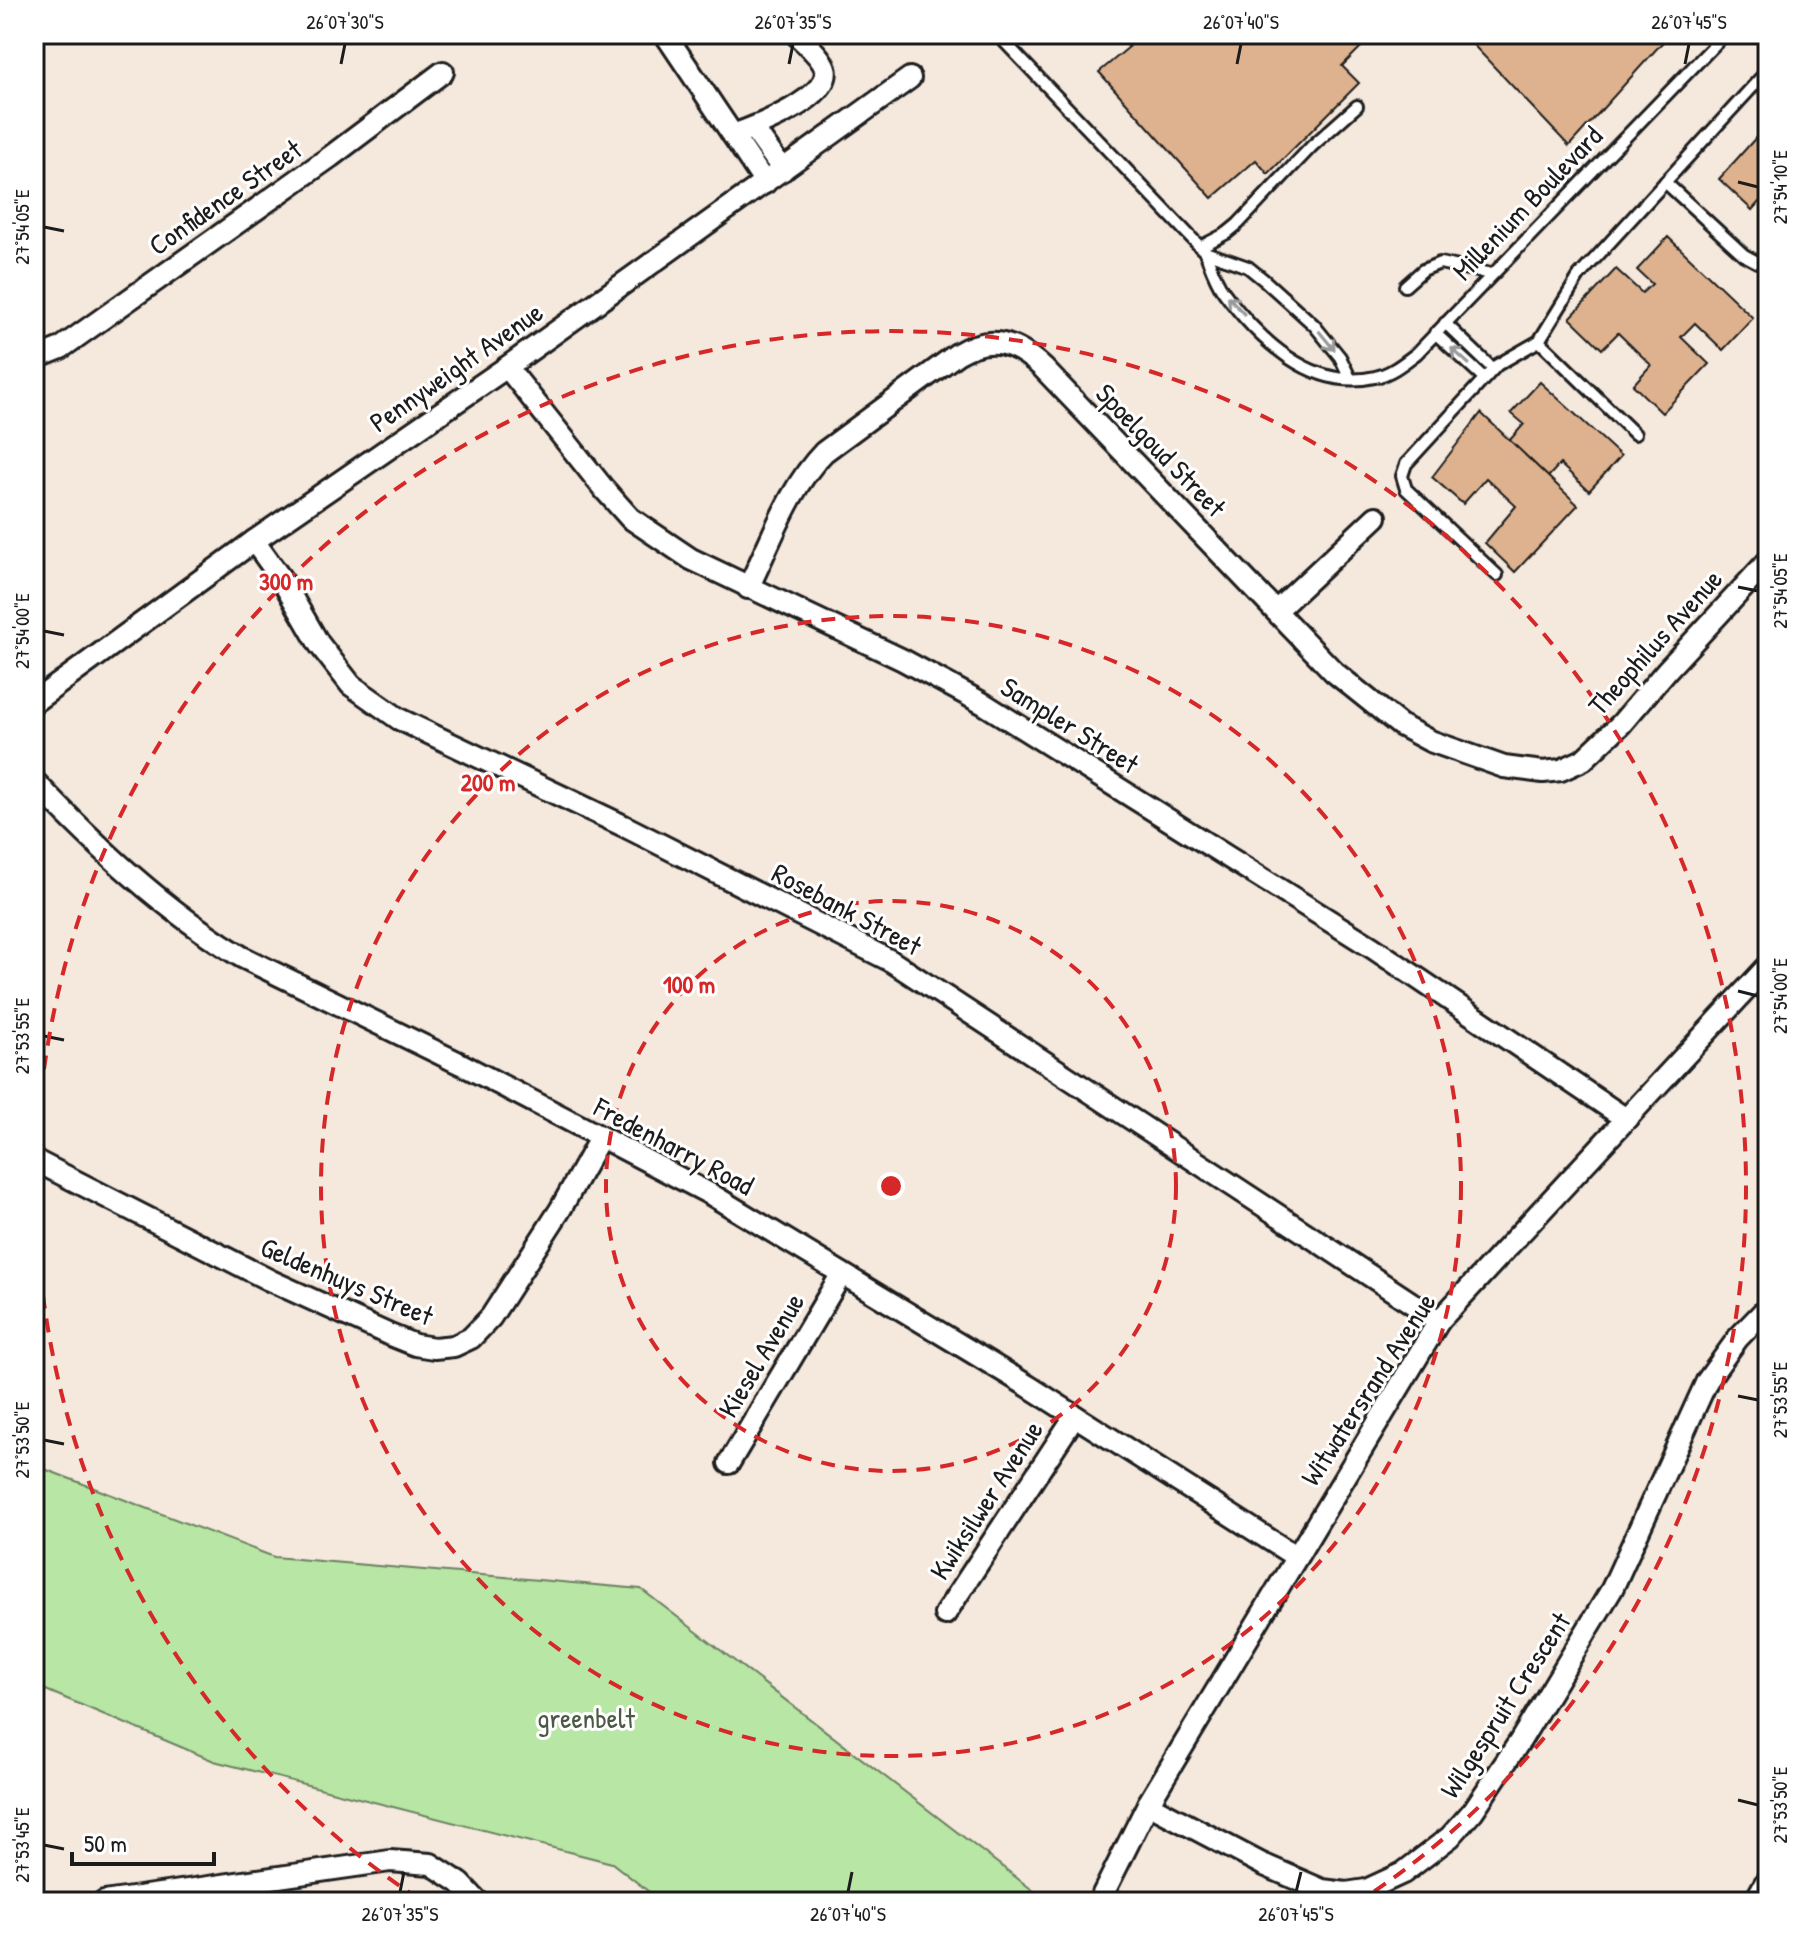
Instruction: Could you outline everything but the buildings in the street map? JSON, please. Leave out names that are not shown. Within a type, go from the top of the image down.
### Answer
[{"type":"main road","points":[[1759,1902],[1768,1886]]},
{"type":"street","points":[[665,34],[743,131],[769,150],[783,170]]},
{"type":"street","points":[[743,131],[796,105],[814,93],[825,80],[824,64],[796,34]]},
{"type":"street","name":"Confidence Street","points":[[34,359],[61,348],[330,157],[443,72]]},
{"type":"street","name":"Pennyweight Avenue","points":[[34,702],[254,541],[507,367],[910,78]]},
{"type":"street","points":[[743,131],[751,162],[765,183]]},
{"type":"street","name":"Spoelgoud Street","points":[[748,588],[798,485],[808,468],[824,452],[973,344],[1011,346],[1029,355],[1043,368],[1334,672],[1400,725],[1430,741],[1504,767],[1543,772],[1561,770],[1583,760]]},
{"type":"street","name":"Sampler Street","points":[[507,367],[630,518],[691,559],[903,660],[984,704],[1373,948],[1626,1119]]},
{"type":"street","points":[[1276,611],[1376,517]]},
{"type":"street","name":"Rosebank Street","points":[[254,541],[282,580],[319,644],[351,685],[372,702],[399,719],[584,806],[891,961],[1439,1321]]},
{"type":"street","name":"Theophilus Avenue","points":[[1583,760],[1621,724],[1768,561]]},
{"type":"street","name":"Fredenharry Road","points":[[34,781],[65,814],[138,880],[210,937],[242,957],[461,1064],[712,1195],[1075,1416],[1295,1556]]},
{"type":"street","name":"Witwatersrand Avenue","points":[[1099,1902],[1148,1804],[1439,1321],[1768,966]]},
{"type":"street","name":"Geldenhuys Street","points":[[34,1160],[269,1280],[390,1335],[415,1345],[434,1348],[454,1346],[471,1338],[491,1317],[560,1210],[600,1138]]},
{"type":"street","name":"Kiesel Avenue","points":[[729,1463],[841,1275]]},
{"type":"street","name":"Wilgespruit Crescent","points":[[1148,1804],[1262,1864],[1322,1890],[1346,1893],[1366,1890],[1403,1873],[1450,1837],[1473,1811],[1520,1741],[1612,1589],[1707,1381],[1738,1338],[1768,1307]]},
{"type":"street","name":"Kwiksilwer Avenue","points":[[945,1614],[1075,1416]]},
{"type":"street","points":[[104,1902],[390,1861],[431,1864],[460,1883],[478,1902]]},
{"type":"lane","points":[[997,34],[1203,249],[1221,289],[1278,352],[1323,377],[1350,378],[1340,357],[1314,325],[1264,280],[1248,267],[1203,249]]},
{"type":"lane","name":"Millenium Boulevard","points":[[1350,378],[1378,377],[1417,353],[1725,34]]},
{"type":"lane","points":[[1497,575],[1406,489],[1402,476],[1410,458],[1493,369],[1539,341],[1579,276],[1768,70]]},
{"type":"lane","points":[[1203,249],[1238,224],[1312,146],[1357,106]]},
{"type":"lane","points":[[1665,182],[1744,255],[1757,262],[1768,261]]},
{"type":"lane","points":[[1405,286],[1423,270],[1440,263],[1491,274]]},
{"type":"lane","points":[[1445,323],[1493,369]]},
{"type":"lane","points":[[1435,333],[1484,378]]},
{"type":"lane","points":[[1539,341],[1635,434]]},
{"type":"green space","name":"greenbelt","points":[[34,1465],[274,1557],[641,1589],[1048,1902],[662,1902],[612,1863],[214,1761],[34,1685]]}]
